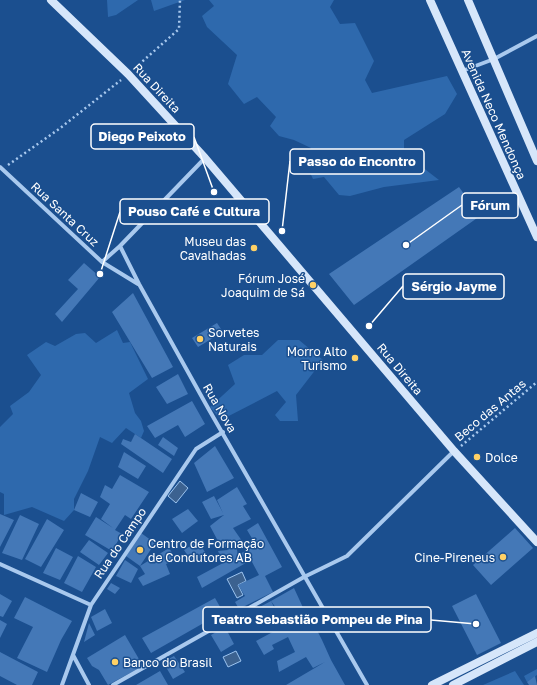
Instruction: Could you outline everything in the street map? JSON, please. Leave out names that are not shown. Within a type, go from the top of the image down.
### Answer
[{"type":"main road","name":"Rua Direita","points":[[51,0],[128,74],[205,158],[454,451],[537,542]]},
{"type":"main road","name":"Avenida Neco Mendonça","points":[[430,0],[537,237]]},
{"type":"main road","name":"Avenida Neco Mendonça","points":[[468,0],[537,161]]},
{"type":"main road","points":[[432,685],[537,633]]},
{"type":"main road","points":[[453,685],[537,642]]},
{"type":"main road","points":[[462,670],[467,678]]},
{"type":"street","points":[[462,71],[494,59],[537,36]]},
{"type":"street","points":[[102,262],[120,246],[205,158]]},
{"type":"street","name":"Rua Santa Cruz","points":[[1,168],[102,262],[139,284]]},
{"type":"street","name":"Rua Nova","points":[[120,246],[139,284],[304,577],[367,685]]},
{"type":"street","name":"Rua do Campo","points":[[62,685],[91,605],[196,449],[223,432]]},
{"type":"street","points":[[113,685],[304,577],[347,556],[454,451]]},
{"type":"street","points":[[0,564],[91,605]]},
{"type":"street","points":[[73,655],[89,685]]},
{"type":"path","points":[[1,168],[59,129],[128,74],[179,29],[180,0]]},
{"type":"path","name":"Beco das Antas","points":[[454,451],[537,382]]},
{"type":"shaded area","points":[[107,0],[138,0],[116,15],[108,17]]},
{"type":"shaded area","points":[[151,0],[185,0],[154,11]]},
{"type":"shaded area","points":[[209,0],[334,0],[330,7],[340,24],[355,23],[374,61],[365,80],[372,93],[447,76],[457,94],[445,114],[404,140],[404,153],[439,180],[384,187],[350,196],[339,195],[324,177],[313,179],[306,164],[311,148],[294,140],[279,136],[270,126],[276,117],[257,97],[244,104],[228,84],[237,55],[207,27],[202,16],[214,6]]},
{"type":"shaded area","points":[[117,330],[123,343],[130,342],[148,379],[129,393],[135,413],[141,421],[144,431],[141,438],[126,428],[112,443],[100,437],[88,471],[74,499],[74,510],[64,521],[32,507],[4,515],[4,494],[0,492],[0,427],[13,414],[10,406],[29,392],[41,375],[27,355],[46,342],[55,346],[76,334],[85,333],[96,343]]},
{"type":"shaded area","points":[[278,340],[299,340],[323,360],[296,395],[298,421],[280,421],[275,415],[286,402],[277,391],[221,420],[210,407],[235,384],[228,365],[244,355],[262,355]]},
{"type":"shaded area","points":[[180,481],[188,488],[176,503],[168,496]]},
{"type":"shaded area","points":[[242,572],[246,581],[238,585],[243,595],[237,598],[227,579]]},
{"type":"shaded area","points":[[236,651],[241,661],[228,667],[223,657]]},
{"type":"shaded area","points":[[537,669],[537,675],[527,682],[524,676]]},
{"type":"shaded area","points":[[515,671],[524,685],[483,685]]},
{"type":"building","points":[[459,187],[480,216],[354,305],[329,274]]},
{"type":"building","points":[[84,263],[100,277],[62,322],[55,314],[78,289],[68,280]]},
{"type":"building","points":[[133,293],[173,367],[152,378],[112,312]]},
{"type":"building","points":[[217,323],[223,332],[198,347],[192,338]]},
{"type":"building","points":[[178,374],[188,394],[167,404],[156,387]]},
{"type":"building","points":[[192,401],[205,424],[185,437],[178,425],[155,438],[147,426]]},
{"type":"building","points":[[135,434],[172,459],[163,473],[121,444],[123,439],[131,442]]},
{"type":"building","points":[[163,437],[178,448],[174,456],[158,445]]},
{"type":"building","points":[[215,446],[234,478],[207,492],[194,463]]},
{"type":"building","points":[[124,452],[146,466],[138,479],[118,467]]},
{"type":"building","points":[[120,475],[149,492],[131,519],[125,515],[115,530],[122,534],[112,551],[85,535],[96,517],[113,528],[101,519],[110,504],[100,497],[105,485],[112,489]]},
{"type":"building","points":[[237,487],[247,504],[243,506],[251,519],[233,528],[242,541],[236,545],[238,555],[256,545],[247,530],[258,523],[282,567],[265,576],[273,592],[239,609],[235,602],[245,596],[238,585],[259,575],[251,560],[202,588],[197,577],[223,563],[218,551],[228,550],[221,542],[219,543],[210,526],[224,515],[211,519],[202,502],[214,496],[223,513],[217,500]]},
{"type":"building","points":[[81,493],[98,502],[90,517],[74,510]]},
{"type":"building","points":[[188,509],[198,521],[182,533],[172,519]]},
{"type":"building","points":[[0,514],[14,520],[0,547]]},
{"type":"building","points":[[20,515],[39,524],[22,560],[2,553]]},
{"type":"building","points":[[47,519],[64,530],[41,567],[25,559]]},
{"type":"building","name":"Cine-Pireneus","points":[[515,528],[533,548],[491,585],[473,565]]},
{"type":"building","name":"Centro de Formação de Condutores AB","points":[[141,533],[155,543],[140,566],[126,556]]},
{"type":"building","points":[[89,540],[108,553],[99,565],[80,552]]},
{"type":"building","points":[[198,541],[206,554],[192,562],[184,550]]},
{"type":"building","points":[[56,548],[73,557],[60,580],[43,573]]},
{"type":"building","points":[[169,548],[176,559],[166,564],[170,574],[143,586],[138,578],[145,574],[140,566]]},
{"type":"building","points":[[78,556],[96,567],[82,592],[64,583]]},
{"type":"building","points":[[125,560],[138,569],[131,583],[116,576]]},
{"type":"building","points":[[111,583],[120,588],[115,594],[107,589]]},
{"type":"building","points":[[294,588],[305,612],[285,622],[271,601]]},
{"type":"building","points":[[0,594],[12,601],[3,617],[0,616]]},
{"type":"building","points":[[476,594],[501,643],[477,655],[452,606]]},
{"type":"building","points":[[25,597],[72,621],[61,640],[47,672],[17,658],[33,627],[14,618]]},
{"type":"building","points":[[215,598],[223,612],[151,653],[142,638]]},
{"type":"building","points":[[271,601],[277,613],[246,628],[241,617]]},
{"type":"building","points":[[105,609],[112,623],[97,631],[91,617]]},
{"type":"building","points":[[308,613],[345,685],[286,685],[325,662],[313,668],[306,657],[279,672],[277,661],[295,652],[288,637],[272,645],[274,649],[264,655],[256,641]]},
{"type":"building","points":[[281,615],[283,622],[273,627],[267,618]]},
{"type":"building","points":[[0,620],[7,624],[0,638]]},
{"type":"building","points":[[89,623],[95,635],[84,642]]},
{"type":"building","points":[[225,627],[234,644],[221,652],[211,635]]},
{"type":"building","name":"Banco do Brasil","points":[[125,635],[143,666],[108,685],[99,670],[92,666],[87,658]]},
{"type":"building","points":[[0,652],[38,672],[32,685],[17,685],[0,676]]},
{"type":"building","points":[[174,656],[185,672],[173,679],[163,662]]},
{"type":"building","points":[[160,671],[168,685],[136,685]]},
{"type":"building","points":[[535,676],[537,685],[529,685],[527,682]]},
{"type":"place","name":"Diego Peixoto","points":[[214,192]]},
{"type":"place","name":"Passo do Encontro","points":[[282,231]]},
{"type":"place","name":"Fórum","points":[[406,245]]},
{"type":"place","name":"Museu das Cavalhadas","points":[[254,248]]},
{"type":"place","name":"Pouso Café e Cultura","points":[[100,274]]},
{"type":"place","name":"Fórum José Joaquim de Sá","points":[[313,285]]},
{"type":"place","name":"Sérgio Jayme","points":[[369,326]]},
{"type":"place","name":"Sorvetes Naturais","points":[[200,339]]},
{"type":"place","name":"Morro Alto Turismo","points":[[355,358]]},
{"type":"place","name":"Dolce","points":[[477,457]]},
{"type":"place","name":"Centro de Formação de Condutores AB","points":[[140,550]]},
{"type":"place","name":"Cine-Pireneus","points":[[503,557]]},
{"type":"place","name":"Teatro Sebastião Pompeu de Pina","points":[[476,624]]},
{"type":"place","name":"Banco do Brasil","points":[[115,662]]}]
